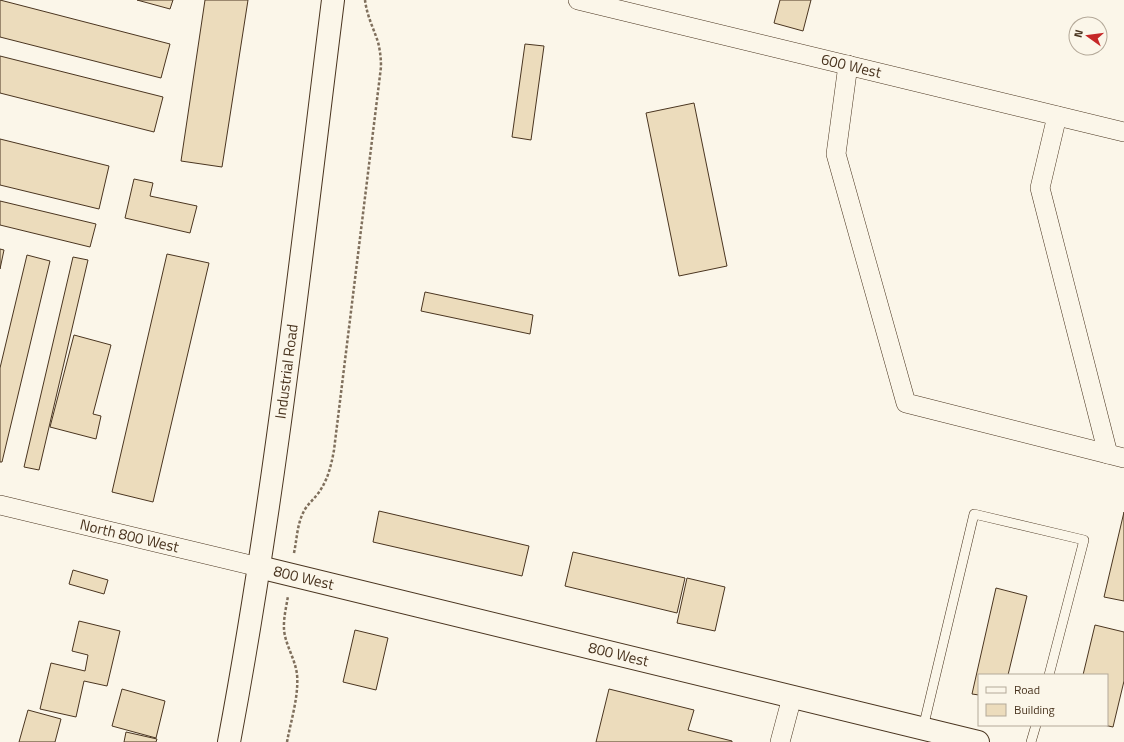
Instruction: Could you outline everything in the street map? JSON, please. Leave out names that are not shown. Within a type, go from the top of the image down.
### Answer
[{"type":"street","name":"Industrial Road","points":[[229,742],[259,567],[275,459],[333,0]]},
{"type":"street","name":"600 West","points":[[578,0],[1124,132]]},
{"type":"street","points":[[848,65],[836,154],[906,403],[1116,456],[1040,188],[1057,116]]},
{"type":"street","name":"North 800 West","points":[[0,505],[259,567]]},
{"type":"street","name":"800 West","points":[[259,567],[978,742]]},
{"type":"street","points":[[780,742],[792,697]]},
{"type":"lane","points":[[923,728],[974,514],[1084,540],[1049,674]]},
{"type":"lane","points":[[1031,742],[1036,726]]},
{"type":"path","points":[[296,546],[301,517],[304,509],[315,498],[326,480],[334,450],[381,67],[377,41],[369,20],[365,0]]},
{"type":"path","points":[[285,610],[285,637],[294,661],[297,681],[287,742]]},
{"type":"building","points":[[0,0],[170,44],[161,78],[0,37]]},
{"type":"building","points":[[137,0],[173,0],[170,9]]},
{"type":"building","points":[[205,0],[248,0],[222,167],[181,161]]},
{"type":"building","points":[[780,0],[811,0],[803,31],[774,23]]},
{"type":"building","points":[[525,44],[544,46],[531,140],[512,137]]},
{"type":"building","points":[[0,56],[163,97],[154,132],[0,93]]},
{"type":"building","points":[[694,103],[727,266],[679,276],[646,113]]},
{"type":"building","points":[[0,139],[109,166],[99,209],[0,185]]},
{"type":"building","points":[[134,179],[153,183],[150,196],[197,206],[190,233],[125,218]]},
{"type":"building","points":[[0,201],[96,224],[90,247],[0,225]]},
{"type":"building","points":[[0,249],[4,250],[0,269]]},
{"type":"building","points":[[167,254],[209,263],[153,502],[112,492]]},
{"type":"building","points":[[27,255],[50,261],[2,462],[0,462],[0,368]]},
{"type":"building","points":[[73,257],[88,260],[39,470],[24,467]]},
{"type":"building","points":[[425,292],[533,315],[530,334],[421,311]]},
{"type":"building","points":[[74,335],[111,345],[93,414],[101,416],[96,439],[50,427]]},
{"type":"building","points":[[379,511],[529,546],[522,576],[373,542]]},
{"type":"building","points":[[1124,512],[1124,601],[1104,597]]},
{"type":"building","points":[[573,552],[685,578],[677,613],[565,586]]},
{"type":"building","points":[[73,570],[108,580],[104,594],[69,584]]},
{"type":"building","points":[[687,578],[725,587],[715,631],[677,623]]},
{"type":"building","points":[[996,588],[1027,596],[1008,674],[978,674],[978,695],[972,694]]},
{"type":"building","points":[[79,621],[120,631],[107,686],[84,681],[76,717],[40,709],[51,663],[85,671],[88,655],[72,651]]},
{"type":"building","points":[[1095,625],[1124,632],[1124,681],[1113,727],[1108,726],[1108,674],[1083,674]]},
{"type":"building","points":[[355,630],[388,638],[376,690],[343,682]]},
{"type":"building","points":[[122,689],[165,701],[156,738],[112,726]]},
{"type":"building","points":[[609,689],[694,710],[688,730],[732,742],[596,742]]},
{"type":"building","points":[[28,710],[61,719],[55,742],[19,742]]},
{"type":"building","points":[[126,732],[157,739],[156,742],[124,742]]}]
